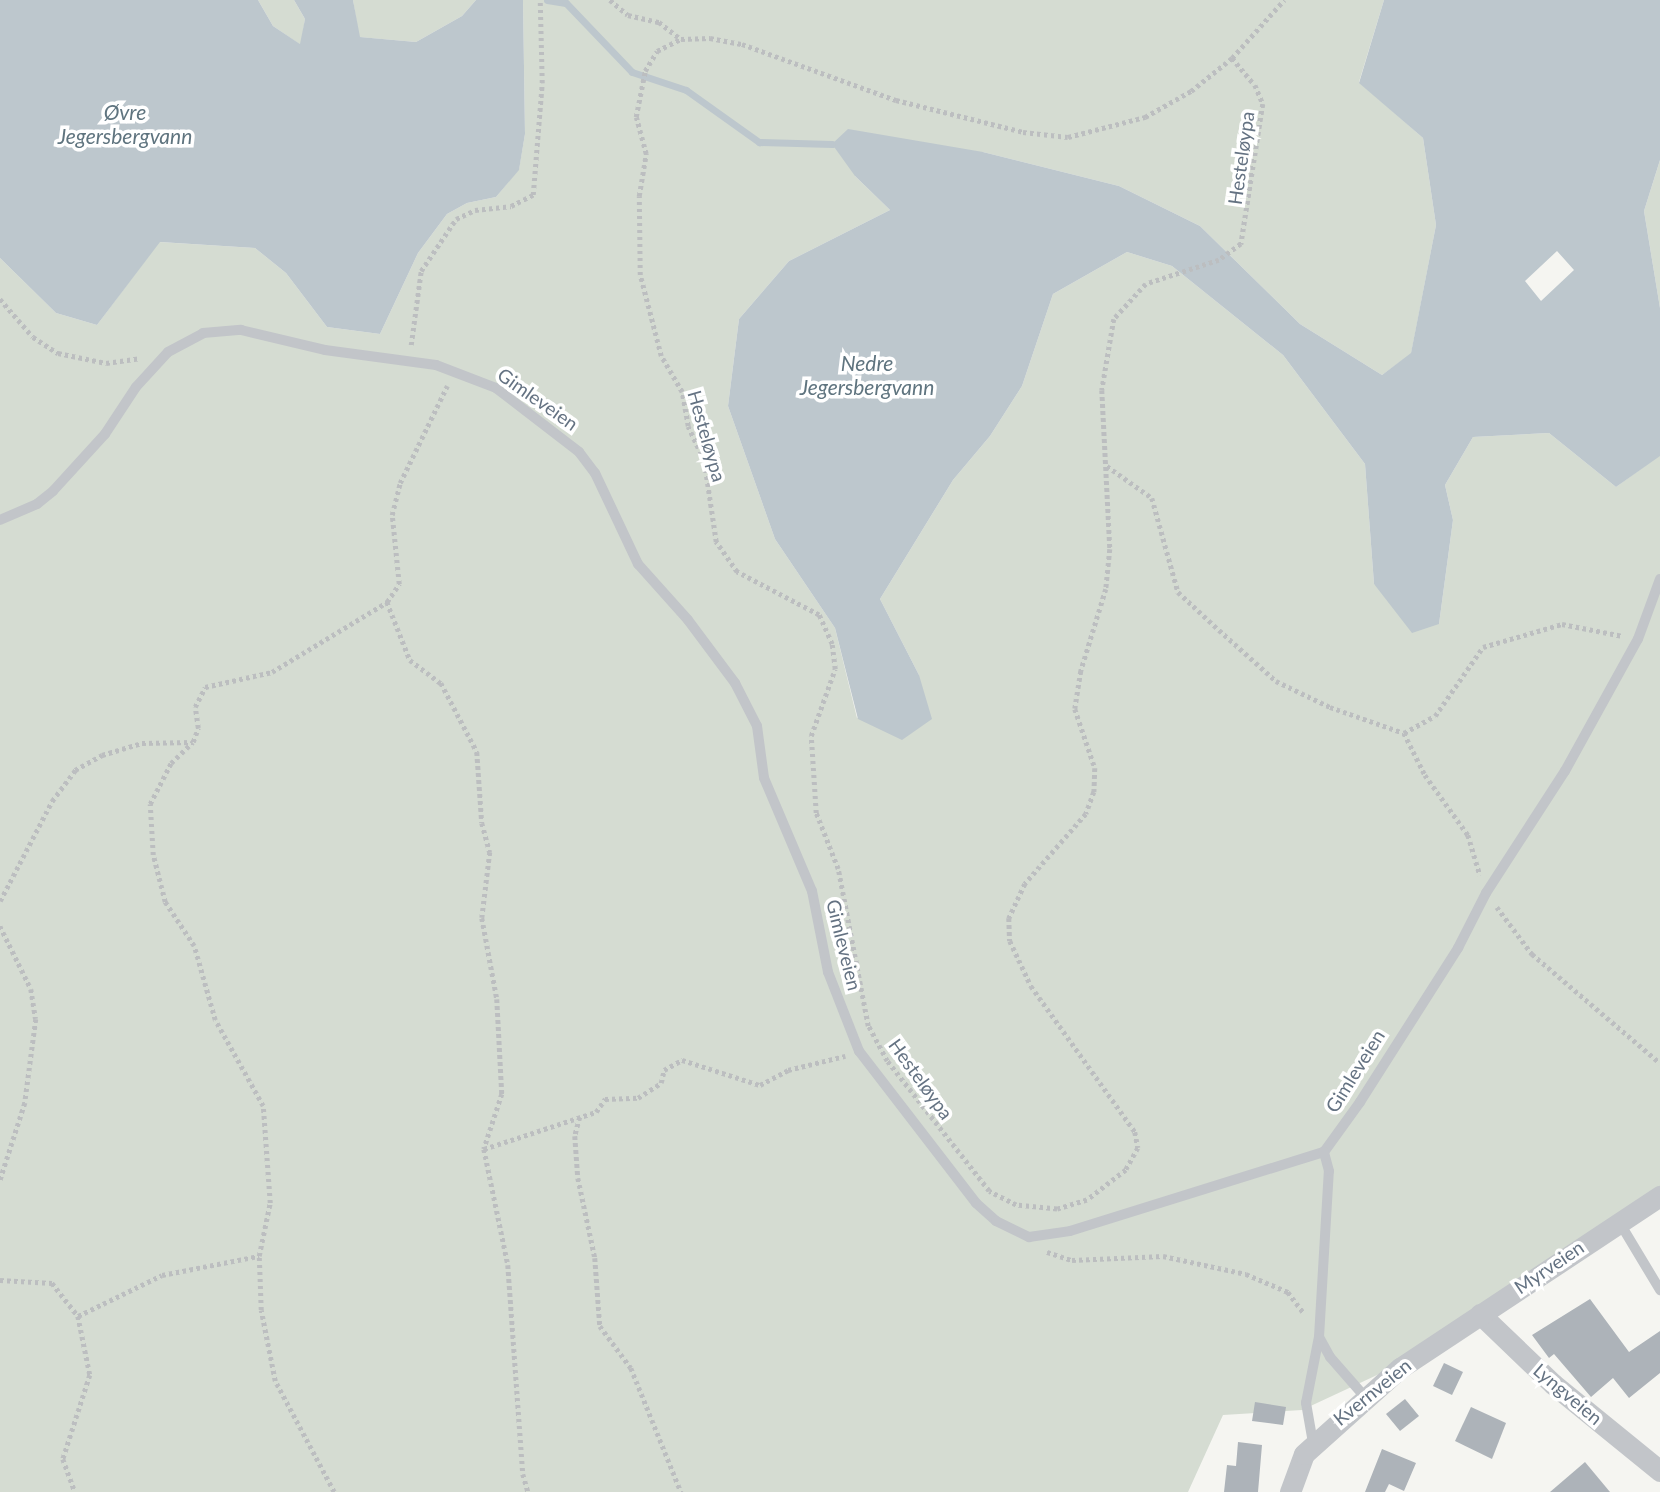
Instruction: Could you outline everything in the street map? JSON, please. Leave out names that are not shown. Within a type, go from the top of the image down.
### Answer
[{"type":"street","name":"Myrveien","points":[[1480,1314],[1618,1220],[1660,1195]]},
{"type":"street","name":"Kvernveien","points":[[1290,1492],[1304,1454],[1313,1443],[1365,1397],[1480,1314]]},
{"type":"street","name":"Lyngveien","points":[[1480,1314],[1553,1384],[1660,1471]]},
{"type":"lane","name":"Gimleveien","points":[[0,520],[37,504],[53,491],[105,434],[136,387],[168,352],[203,333],[230,329],[324,350],[408,360],[455,369],[496,388],[579,452],[595,473],[638,564],[688,620],[735,682],[757,726],[764,778],[812,891],[828,972],[859,1051],[975,1203],[996,1221],[1029,1237]]},
{"type":"lane","name":"Gimleveien","points":[[1324,1152],[1458,948],[1486,892],[1566,771],[1638,639],[1660,579]]},
{"type":"lane","points":[[1029,1237],[1070,1231],[1324,1152],[1329,1171],[1319,1337],[1306,1403],[1313,1443]]},
{"type":"lane","points":[[1618,1220],[1660,1290]]},
{"type":"lane","points":[[1319,1337],[1330,1357],[1365,1397]]},
{"type":"path","points":[[408,360],[421,271],[456,219],[475,210],[511,206],[533,195],[542,83],[540,0]]},
{"type":"path","points":[[610,0],[628,15],[659,22],[681,39],[742,44],[895,100],[1023,132],[1068,137],[1145,117],[1191,91],[1233,58],[1284,0]]},
{"type":"path","name":"Hesteløypa","points":[[681,39],[657,51],[645,71],[636,117],[646,154],[639,197],[640,275],[661,356],[681,392],[688,425],[704,461],[716,542],[737,572],[819,615],[832,644],[835,669],[811,736],[816,813],[838,869],[867,1027],[887,1061],[989,1191],[1016,1205],[1057,1209],[1087,1200],[1126,1170],[1138,1147],[1135,1132],[1031,986],[1010,941],[1009,918],[1025,884],[1086,814],[1094,792],[1095,768],[1075,709],[1081,671],[1106,589],[1110,550],[1102,390],[1114,319],[1146,285],[1179,276],[1219,260],[1241,244],[1263,103],[1255,85],[1233,58]]},
{"type":"path","points":[[0,299],[33,337],[58,353],[106,363],[168,352]]},
{"type":"path","points":[[334,1492],[275,1381],[261,1310],[259,1256],[270,1203],[263,1105],[215,1020],[194,946],[165,902],[153,855],[150,804],[172,763],[193,742],[198,728],[195,707],[205,687],[272,672],[387,602],[399,583],[392,515],[400,483],[455,369]]},
{"type":"path","points":[[1106,466],[1152,498],[1178,592],[1238,647],[1276,681],[1330,707],[1404,733],[1425,775],[1468,835],[1486,892],[1532,954],[1660,1063]]},
{"type":"path","points":[[387,602],[410,660],[441,683],[477,752],[482,823],[490,852],[482,918],[497,999],[502,1094],[484,1149],[508,1265],[523,1474],[528,1492]]},
{"type":"path","points":[[1404,733],[1435,716],[1483,647],[1562,624],[1638,639]]},
{"type":"path","points":[[0,901],[52,801],[75,770],[102,755],[142,743],[193,742]]},
{"type":"path","points":[[0,926],[31,989],[36,1019],[25,1104],[0,1181]]},
{"type":"path","points":[[484,1149],[596,1112],[605,1099],[638,1098],[661,1083],[664,1070],[682,1060],[761,1085],[788,1070],[859,1051]]},
{"type":"path","points":[[580,1117],[575,1136],[578,1178],[595,1258],[600,1326],[631,1368],[681,1492]]},
{"type":"path","points":[[1029,1237],[1048,1252],[1072,1260],[1163,1256],[1272,1282],[1301,1305],[1319,1337]]},
{"type":"path","points":[[78,1316],[162,1275],[259,1256]]},
{"type":"path","points":[[0,1280],[52,1283],[78,1316],[90,1375],[63,1459],[75,1492]]},
{"type":"shaded area","points":[[258,0],[294,0],[305,19],[301,45],[273,26]]},
{"type":"shaded area","points":[[353,0],[476,0],[462,16],[416,42],[359,37]]},
{"type":"shaded area","points":[[523,0],[1384,0],[1359,82],[1423,138],[1436,225],[1411,354],[1382,375],[1300,324],[1200,226],[1119,186],[983,152],[855,176],[890,210],[789,261],[739,319],[728,406],[775,539],[835,628],[857,718],[919,675],[880,599],[953,480],[990,436],[1022,386],[1053,294],[1127,252],[1172,266],[1283,355],[1365,464],[1374,584],[1439,624],[1453,520],[1445,485],[1473,437],[1549,433],[1616,487],[1660,455],[1660,1195],[1420,1355],[1302,1410],[1223,1415],[1188,1492],[0,1492],[0,258],[56,313],[97,325],[159,242],[255,248],[286,273],[327,327],[380,334],[418,253],[447,214],[467,203],[496,197],[519,169],[525,134]]},
{"type":"shaded area","points":[[1660,160],[1660,308],[1644,211]]},
{"type":"water","name":"Øvre Jegersbergvann","points":[[0,0],[258,0],[273,26],[300,44],[305,19],[294,0],[353,0],[360,37],[416,42],[462,16],[476,0],[523,0],[525,134],[519,170],[496,197],[467,203],[447,214],[418,253],[380,334],[327,327],[286,273],[255,248],[160,242],[97,325],[56,313],[0,258]]},
{"type":"water","name":"Nedre Jegersbergvann","points":[[1384,0],[1660,0],[1660,160],[1644,211],[1660,308],[1660,456],[1616,487],[1549,433],[1473,437],[1445,485],[1453,520],[1439,624],[1412,633],[1374,584],[1365,464],[1283,355],[1172,266],[1127,252],[1053,294],[1022,386],[990,436],[953,480],[880,599],[919,675],[932,719],[902,740],[858,719],[835,628],[775,539],[728,406],[739,319],[789,261],[890,210],[855,176],[832,144],[848,129],[983,152],[1119,186],[1200,226],[1300,324],[1382,375],[1411,353],[1436,225],[1423,138],[1359,83]],"holes":[[[1557,251],[1574,270],[1541,301],[1525,281]]]},
{"type":"building","points":[[1590,1299],[1629,1352],[1660,1331],[1660,1373],[1629,1398],[1613,1378],[1591,1397],[1554,1354],[1549,1358],[1532,1335]]},
{"type":"building","points":[[1444,1363],[1463,1372],[1452,1395],[1433,1386]]},
{"type":"building","points":[[1405,1399],[1419,1416],[1400,1431],[1386,1414]]},
{"type":"building","points":[[1255,1402],[1286,1407],[1283,1425],[1252,1421]]},
{"type":"building","points":[[1471,1407],[1506,1423],[1492,1459],[1455,1441]]},
{"type":"building","points":[[1238,1442],[1262,1445],[1258,1492],[1224,1492],[1227,1465],[1236,1466]]},
{"type":"building","points":[[1382,1449],[1416,1463],[1404,1491],[1389,1484],[1385,1492],[1365,1492]]},
{"type":"building","points":[[1585,1462],[1610,1492],[1550,1492]]},
{"type":"waterway","points":[[547,0],[566,3],[632,72],[686,90],[759,142],[832,144]]}]
